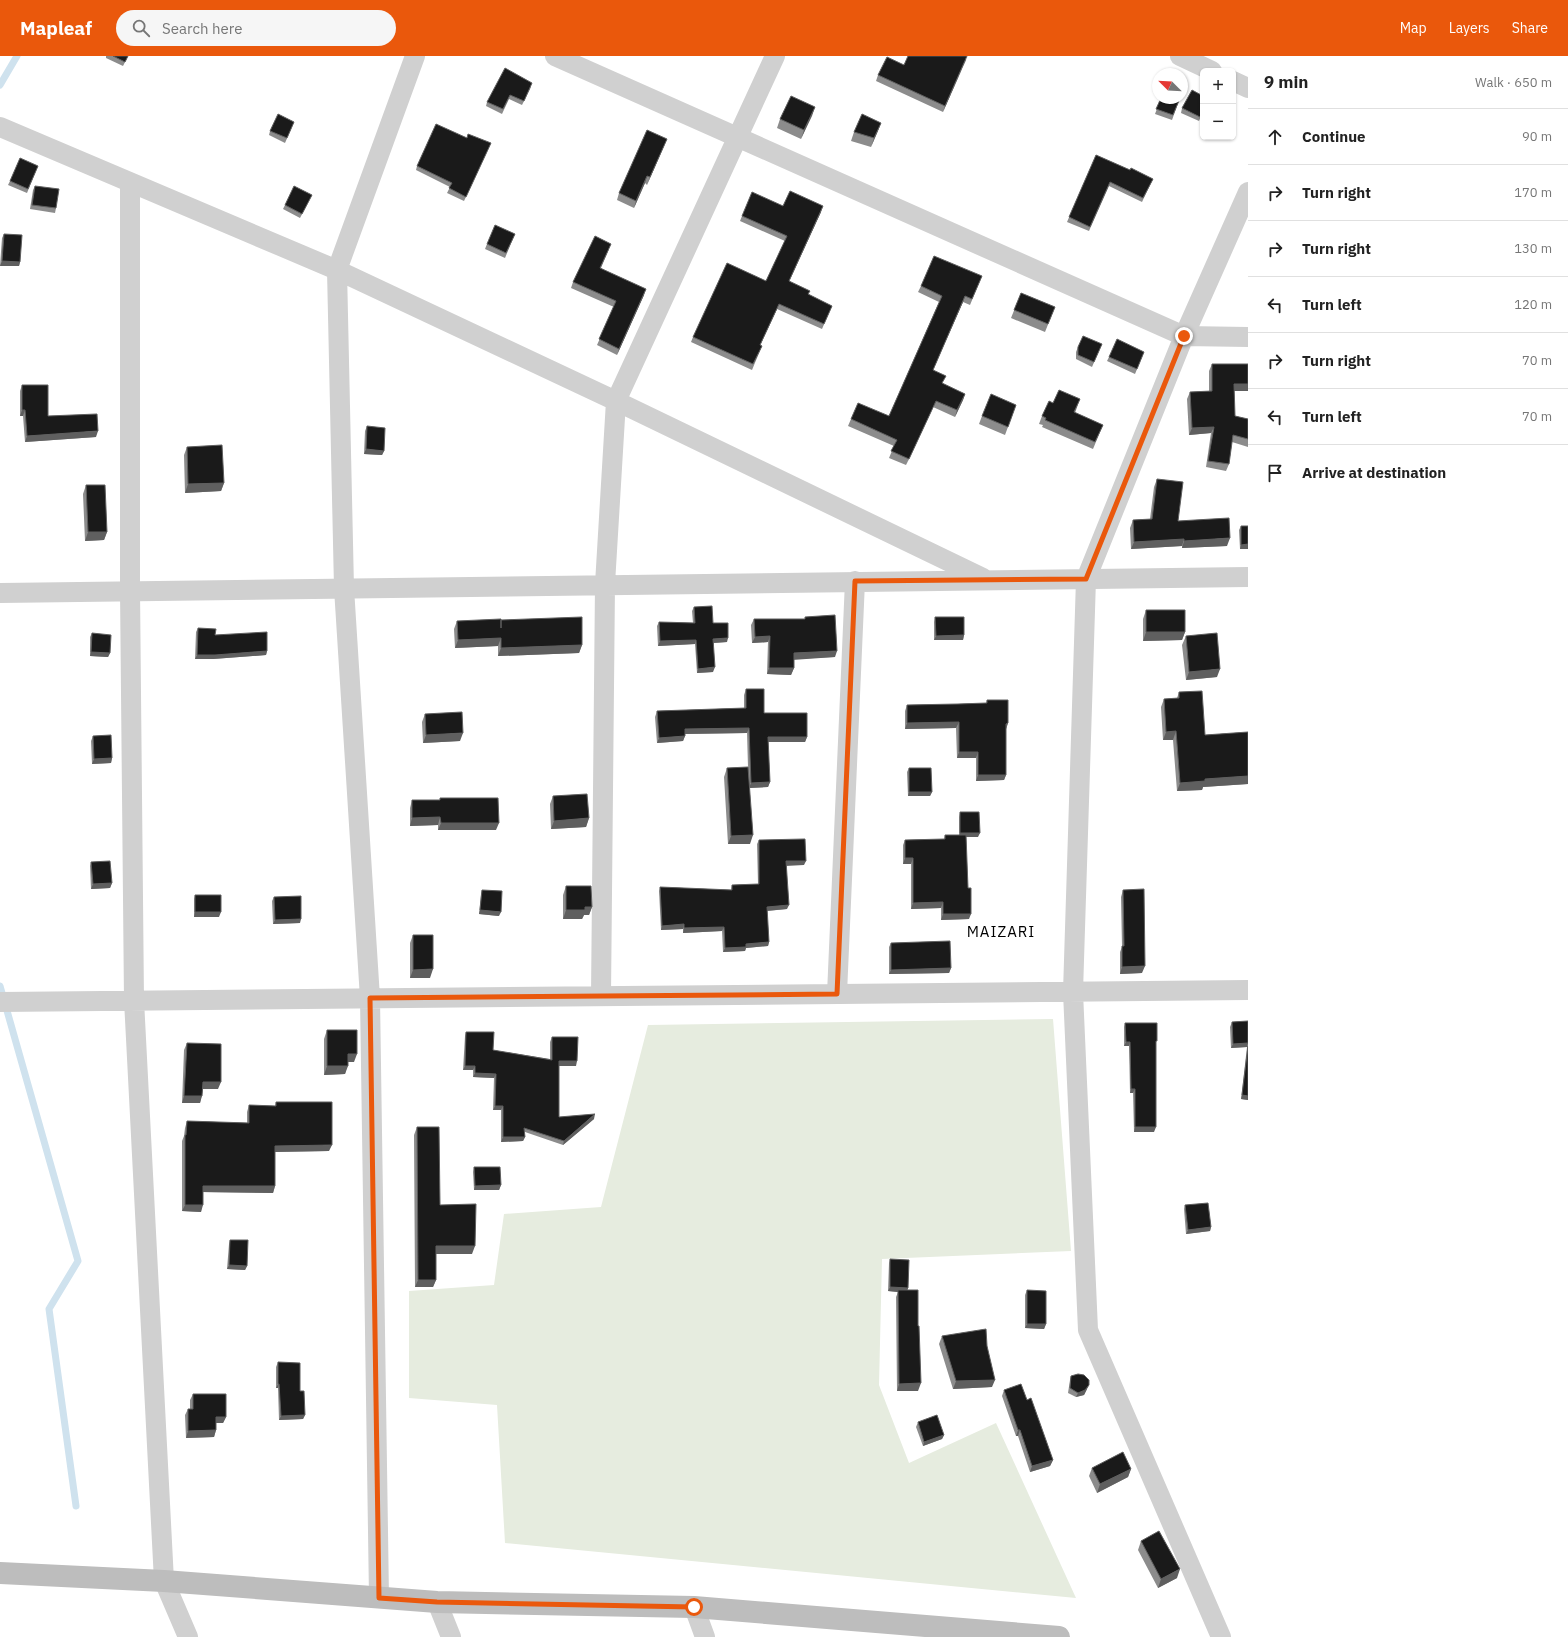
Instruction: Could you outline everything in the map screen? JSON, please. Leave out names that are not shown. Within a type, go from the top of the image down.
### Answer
[{"type":"main road","points":[[0,1573],[164,1581],[437,1602],[694,1607],[959,1633],[1059,1637]]},
{"type":"street","points":[[379,1598],[370,998],[344,588],[337,270],[415,56]]},
{"type":"street","points":[[555,56],[1184,336],[1248,337]]},
{"type":"street","points":[[601,996],[605,584],[616,401],[775,56]]},
{"type":"street","points":[[1180,56],[1206,68]]},
{"type":"street","points":[[1236,82],[1248,88]]},
{"type":"street","points":[[0,127],[337,270],[616,401],[987,580]]},
{"type":"street","points":[[130,183],[130,590],[134,1000],[164,1581],[188,1637]]},
{"type":"street","points":[[1221,1637],[1088,1330],[1073,992],[1086,579],[1184,336],[1248,192]]},
{"type":"street","points":[[0,593],[130,590],[1248,577]]},
{"type":"street","points":[[837,994],[855,581]]},
{"type":"street","points":[[0,1002],[1248,990]]},
{"type":"street","points":[[437,1602],[451,1637]]},
{"type":"street","points":[[694,1607],[705,1637]]},
{"type":"shaded area","points":[[1053,1019],[1071,1251],[882,1259],[879,1385],[909,1463],[996,1423],[1076,1598],[505,1543],[497,1405],[409,1398],[409,1291],[494,1285],[504,1214],[601,1207],[648,1025]]},
{"type":"building","points":[[113,56],[128,56],[125,62]]},
{"type":"building","points":[[908,56],[967,56],[945,106],[878,75],[887,57],[904,65]]},
{"type":"building","points":[[505,68],[532,83],[524,101],[510,95],[503,109],[487,102]]},
{"type":"building","points":[[1192,90],[1200,94],[1200,117],[1182,108],[1184,104],[1188,104],[1188,97]]},
{"type":"building","points":[[791,96],[815,107],[804,130],[780,119]]},
{"type":"building","points":[[1158,104],[1178,104],[1173,115],[1156,109]]},
{"type":"building","points":[[278,114],[294,122],[287,138],[270,131]]},
{"type":"building","points":[[862,114],[881,123],[874,138],[854,132]]},
{"type":"building","points":[[436,124],[467,138],[468,134],[491,143],[466,197],[449,188],[452,183],[417,166]]},
{"type":"building","points":[[647,130],[667,139],[650,177],[647,176],[636,201],[619,193]]},
{"type":"building","points":[[1096,155],[1130,170],[1131,168],[1153,179],[1143,198],[1110,182],[1090,227],[1069,217]]},
{"type":"building","points":[[20,158],[38,166],[28,189],[10,181]]},
{"type":"building","points":[[35,186],[59,189],[56,208],[32,205]]},
{"type":"building","points":[[294,186],[312,195],[302,214],[285,205]]},
{"type":"building","points":[[790,191],[823,206],[789,281],[810,291],[808,294],[832,306],[824,324],[779,304],[753,364],[693,337],[727,263],[766,281],[787,236],[742,216],[752,192],[783,206]]},
{"type":"building","points":[[495,225],[515,234],[506,253],[487,244]]},
{"type":"building","points":[[4,234],[22,235],[20,262],[2,261]]},
{"type":"building","points":[[595,236],[611,244],[600,268],[646,289],[619,349],[599,339],[616,301],[573,282]]},
{"type":"building","points":[[934,256],[982,276],[972,299],[965,296],[933,370],[946,376],[942,383],[965,394],[957,410],[936,401],[909,459],[891,451],[897,440],[851,419],[858,403],[889,416],[942,296],[921,286]]},
{"type":"building","points":[[1021,293],[1055,307],[1048,324],[1014,310]]},
{"type":"building","points":[[1083,336],[1102,344],[1094,362],[1078,355],[1078,347]]},
{"type":"building","points":[[1117,339],[1144,352],[1137,369],[1109,357]]},
{"type":"building","points":[[1212,364],[1248,364],[1248,384],[1234,384],[1235,416],[1248,419],[1248,439],[1233,435],[1229,464],[1208,461],[1214,427],[1192,428],[1190,392],[1212,391]]},
{"type":"building","points":[[22,385],[48,385],[48,416],[97,414],[98,431],[27,436],[25,410],[22,410]]},
{"type":"building","points":[[1059,390],[1080,399],[1074,412],[1103,425],[1095,442],[1045,420],[1046,418],[1042,416],[1049,401],[1053,403]]},
{"type":"building","points":[[991,394],[1016,405],[1008,427],[982,416]]},
{"type":"building","points":[[367,426],[385,428],[384,451],[366,449]]},
{"type":"building","points":[[222,445],[224,483],[188,484],[187,447]]},
{"type":"building","points":[[1157,479],[1183,482],[1178,521],[1229,518],[1230,538],[1134,542],[1133,520],[1152,519]]},
{"type":"building","points":[[86,485],[105,485],[107,532],[88,532]]},
{"type":"building","points":[[1241,526],[1248,526],[1248,544],[1241,545]]},
{"type":"building","points":[[712,606],[713,623],[728,623],[728,638],[713,639],[715,667],[698,669],[696,640],[660,641],[659,622],[695,623],[694,607]]},
{"type":"building","points":[[1146,610],[1185,610],[1185,632],[1146,632]]},
{"type":"building","points":[[835,615],[837,651],[794,653],[794,668],[769,668],[770,636],[755,637],[754,619],[805,619],[805,617]]},
{"type":"building","points":[[582,617],[582,645],[501,648],[501,638],[458,640],[457,621]]},
{"type":"building","points":[[935,617],[964,617],[964,635],[936,636]]},
{"type":"building","points":[[198,628],[216,629],[215,635],[267,632],[267,651],[197,655]]},
{"type":"building","points":[[92,633],[111,635],[110,653],[91,652]]},
{"type":"building","points":[[1217,633],[1220,669],[1189,672],[1186,636]]},
{"type":"building","points":[[746,689],[764,689],[764,713],[807,713],[807,737],[768,737],[770,782],[751,783],[749,728],[685,729],[685,736],[659,738],[657,711],[746,708]]},
{"type":"building","points":[[1202,691],[1205,735],[1248,732],[1248,776],[1205,779],[1205,781],[1180,783],[1176,731],[1166,732],[1164,699],[1179,698],[1179,692]]},
{"type":"building","points":[[987,700],[1008,700],[1008,723],[1006,724],[1006,775],[978,775],[978,752],[959,752],[959,722],[907,723],[907,705],[987,703]]},
{"type":"building","points":[[462,712],[463,733],[426,735],[425,714]]},
{"type":"building","points":[[111,735],[112,758],[94,759],[93,736]]},
{"type":"building","points":[[748,767],[753,835],[731,836],[727,768]]},
{"type":"building","points":[[909,768],[931,768],[932,792],[909,792]]},
{"type":"building","points":[[587,794],[589,818],[554,821],[553,796]]},
{"type":"building","points":[[440,798],[498,798],[499,823],[441,823],[440,817],[412,818],[412,800],[440,800]]},
{"type":"building","points":[[960,812],[979,812],[980,833],[960,833]]},
{"type":"building","points":[[945,835],[966,835],[968,888],[971,888],[971,914],[943,914],[943,902],[913,903],[913,858],[905,858],[905,840],[945,839]]},
{"type":"building","points":[[805,839],[806,861],[786,861],[789,905],[767,907],[769,942],[746,944],[746,947],[725,948],[724,927],[684,928],[684,924],[662,926],[660,887],[732,890],[732,885],[759,884],[759,840]]},
{"type":"building","points":[[110,861],[112,883],[93,884],[91,862]]},
{"type":"building","points":[[566,886],[591,886],[592,907],[585,907],[585,910],[566,910]]},
{"type":"building","points":[[1144,889],[1145,966],[1122,967],[1122,946],[1124,946],[1123,890]]},
{"type":"building","points":[[482,890],[502,891],[501,912],[480,910]]},
{"type":"building","points":[[195,895],[221,895],[221,912],[195,912]]},
{"type":"building","points":[[301,896],[301,919],[275,920],[274,897]]},
{"type":"building","points":[[413,935],[433,935],[433,969],[413,970]]},
{"type":"building","points":[[950,941],[951,968],[891,970],[891,943]]},
{"type":"building","points":[[1248,1021],[1248,1043],[1233,1044],[1232,1022]]},
{"type":"building","points":[[1125,1023],[1157,1023],[1156,1127],[1135,1127],[1135,1089],[1131,1089],[1130,1042],[1126,1042]]},
{"type":"building","points":[[327,1030],[357,1030],[357,1054],[348,1054],[348,1066],[327,1066]]},
{"type":"building","points":[[466,1032],[494,1032],[493,1050],[552,1060],[552,1037],[578,1037],[577,1061],[559,1061],[559,1117],[595,1114],[564,1141],[524,1128],[525,1137],[503,1137],[503,1106],[495,1106],[496,1074],[475,1073],[475,1066],[465,1066]]},
{"type":"building","points":[[187,1043],[221,1044],[221,1082],[203,1082],[202,1096],[184,1096]]},
{"type":"building","points":[[1248,1046],[1248,1096],[1242,1095]]},
{"type":"building","points":[[276,1102],[332,1102],[332,1145],[275,1146],[275,1186],[203,1186],[203,1205],[185,1205],[185,1135],[187,1121],[249,1123],[249,1105],[276,1106]]},
{"type":"building","points":[[417,1127],[439,1127],[440,1205],[476,1204],[475,1246],[436,1246],[436,1280],[418,1280]]},
{"type":"building","points":[[474,1167],[500,1167],[501,1185],[475,1186]]},
{"type":"building","points":[[1208,1203],[1211,1227],[1188,1230],[1185,1205]]},
{"type":"building","points":[[230,1240],[248,1240],[247,1266],[229,1265]]},
{"type":"building","points":[[890,1259],[909,1260],[908,1288],[890,1287]]},
{"type":"building","points":[[898,1290],[918,1290],[921,1383],[899,1384]]},
{"type":"building","points":[[1027,1290],[1046,1291],[1046,1324],[1027,1324]]},
{"type":"building","points":[[986,1329],[987,1346],[995,1380],[956,1381],[942,1336]]},
{"type":"building","points":[[278,1362],[300,1363],[300,1391],[304,1391],[305,1415],[281,1416],[278,1384]]},
{"type":"building","points":[[1078,1374],[1084,1375],[1089,1380],[1089,1385],[1085,1390],[1078,1393],[1070,1388],[1071,1376]]},
{"type":"building","points":[[1021,1384],[1027,1400],[1031,1398],[1053,1460],[1032,1466],[1004,1390]]},
{"type":"building","points":[[193,1394],[226,1394],[226,1417],[216,1417],[216,1430],[188,1431],[188,1409],[193,1409]]},
{"type":"building","points":[[937,1415],[944,1435],[924,1442],[918,1422]]},
{"type":"building","points":[[1123,1452],[1131,1469],[1100,1484],[1092,1468]]},
{"type":"building","points":[[1159,1531],[1180,1569],[1161,1579],[1141,1541]]},
{"type":"waterway","points":[[0,85],[17,56]]},
{"type":"waterway","points":[[0,986],[78,1261],[49,1309],[76,1506]]},
{"type":"district","name":"MAIZARI","points":[[1001,932]]},
{"type":"route","points":[[694,1607],[437,1602],[379,1598],[370,998],[837,994],[855,581],[1086,579],[1184,336]]}]
